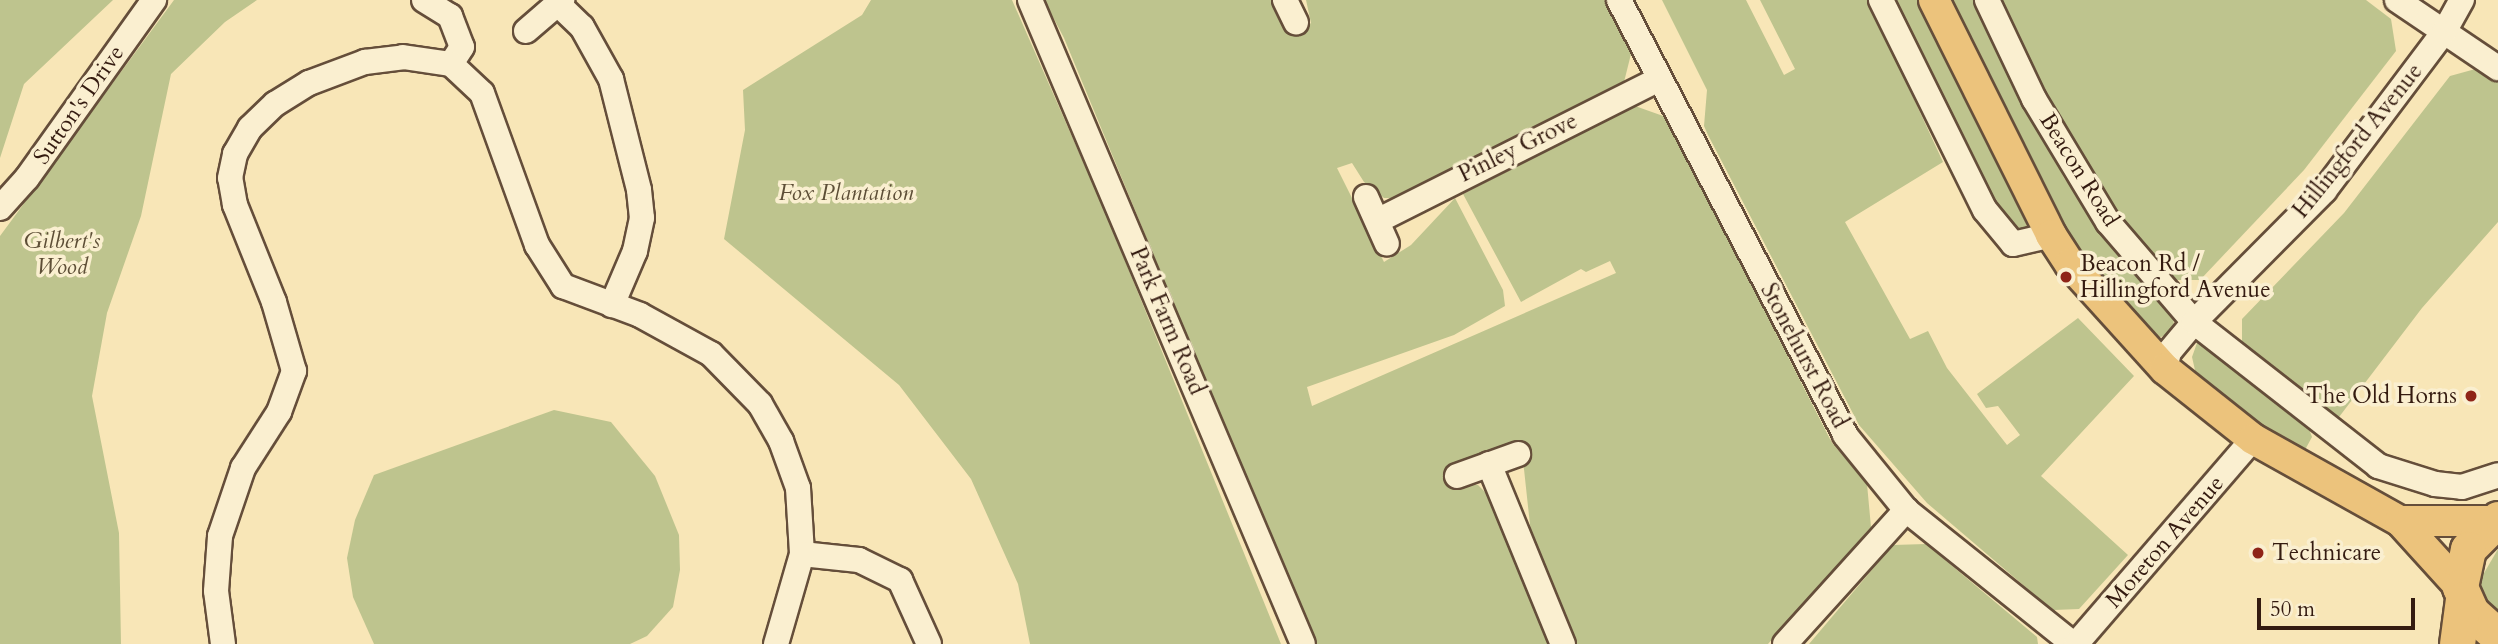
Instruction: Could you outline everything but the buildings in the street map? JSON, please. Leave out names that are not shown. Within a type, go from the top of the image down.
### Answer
[{"type":"highway","points":[[2457,644],[2468,549],[2496,520]]},
{"type":"highway","points":[[2462,593],[2480,624],[2498,636]]},
{"type":"main road","points":[[1934,0],[2051,235],[2070,264],[2165,369],[2253,439],[2400,521],[2462,593]]},
{"type":"main road","points":[[2400,521],[2496,520]]},
{"type":"street","name":"Sutton's Drive","points":[[0,208],[27,178],[154,0]]},
{"type":"street","points":[[424,0],[450,16],[462,47],[451,64]]},
{"type":"street","name":"Park Farm Road","points":[[1030,0],[1303,644]]},
{"type":"street","points":[[1285,0],[1296,23]]},
{"type":"street","name":"Stonehurst Road","points":[[1619,0],[1845,435],[1906,510],[2075,644]]},
{"type":"street","points":[[1881,0],[1985,210],[2013,244],[2051,235]]},
{"type":"street","name":"Beacon Road","points":[[1987,0],[2034,99],[2108,222],[2194,321],[2378,466],[2435,484],[2462,487],[2498,475]]},
{"type":"street","points":[[2397,0],[2498,68]]},
{"type":"street","name":"Hillingford Avenue","points":[[2165,369],[2169,352],[2194,321],[2324,191],[2444,32],[2462,0]]},
{"type":"street","points":[[526,31],[560,2],[588,35],[611,79],[639,190],[642,218],[635,251],[612,304]]},
{"type":"street","points":[[223,644],[216,591],[220,536],[243,468],[279,412],[294,371],[274,302],[235,205],[230,178],[235,154],[250,128],[275,104],[309,83],[365,62],[403,57],[451,64],[482,93],[551,273],[581,296],[612,304],[665,327],[711,354],[760,404],[781,441],[798,488],[802,554],[776,644]]},
{"type":"street","name":"Pinley Grove","points":[[1366,197],[1383,232],[1659,79]]},
{"type":"street","name":"Moreton Avenue","points":[[2075,644],[2253,439]]},
{"type":"street","points":[[1457,476],[1518,454]]},
{"type":"street","points":[[1489,464],[1563,644]]},
{"type":"street","points":[[1785,644],[1906,510]]},
{"type":"street","points":[[802,554],[859,560],[900,580],[929,644]]},
{"type":"green space","points":[[0,0],[113,0],[24,84],[0,158]]},
{"type":"green space","name":"Gilbert's Wood","points":[[174,0],[257,0],[225,22],[171,74],[141,216],[107,313],[92,396],[119,533],[121,644],[0,644],[0,236]]},
{"type":"green space","name":"Fox Plantation","points":[[871,0],[1012,0],[1106,214],[1281,644],[1030,644],[1018,584],[971,479],[899,385],[724,239],[745,130],[743,90],[862,15]]},
{"type":"green space","points":[[1044,0],[1274,0],[1304,29],[1311,23],[1306,0],[1607,0],[1632,50],[1623,86],[1395,198],[1384,198],[1364,182],[1352,163],[1337,168],[1384,262],[1411,245],[1455,198],[1503,290],[1505,306],[1454,335],[1307,387],[1312,406],[1616,273],[1610,261],[1586,272],[1581,269],[1521,302],[1463,194],[1635,106],[1666,117],[1832,443],[1867,484],[1871,527],[1768,644],[1576,644],[1531,534],[1523,460],[1515,441],[1454,465],[1465,484],[1478,485],[1492,499],[1548,644],[1314,644],[1064,38]]},
{"type":"green space","points":[[1662,0],[1746,0],[1784,75],[1795,69],[1760,0],[1868,0],[1943,162],[1845,222],[1910,339],[1928,331],[1947,368],[2007,445],[2020,435],[1998,406],[1986,408],[1977,394],[2078,318],[2134,376],[2041,476],[2128,555],[2079,609],[2054,610],[2043,602],[1927,503],[1859,425],[1708,135],[1704,126],[1707,90]]},
{"type":"green space","points":[[1892,0],[1920,0],[2029,230],[2011,234]]},
{"type":"green space","points":[[1943,0],[1976,0],[2064,178],[2131,266],[2173,311],[2174,330],[2161,337],[2148,336],[2084,267]]},
{"type":"green space","points":[[1996,0],[2366,0],[2391,19],[2396,51],[2304,170],[2200,280],[2168,280],[2078,161]]},
{"type":"green space","points":[[2479,68],[2498,80],[2498,222],[2422,308],[2336,421],[2242,350],[2242,319],[2344,213],[2450,76]]},
{"type":"green space","points":[[2202,342],[2242,378],[2308,426],[2312,437],[2306,448],[2299,451],[2250,424],[2197,379],[2192,357],[2197,343]]},
{"type":"green space","points":[[554,410],[611,422],[655,476],[679,535],[680,570],[673,607],[647,636],[630,644],[374,644],[353,597],[347,558],[355,520],[374,475]]},
{"type":"green space","points":[[1926,544],[2037,637],[2038,644],[1809,644],[1893,545]]},
{"type":"green space","points":[[2498,549],[2498,619],[2487,607],[2480,580]]},
{"type":"place","name":"Beacon Rd / Hillingford Avenue","points":[[2066,277]]},
{"type":"place","name":"The Old Horns","points":[[2471,396]]},
{"type":"place","name":"Technicare","points":[[2258,553]]}]
